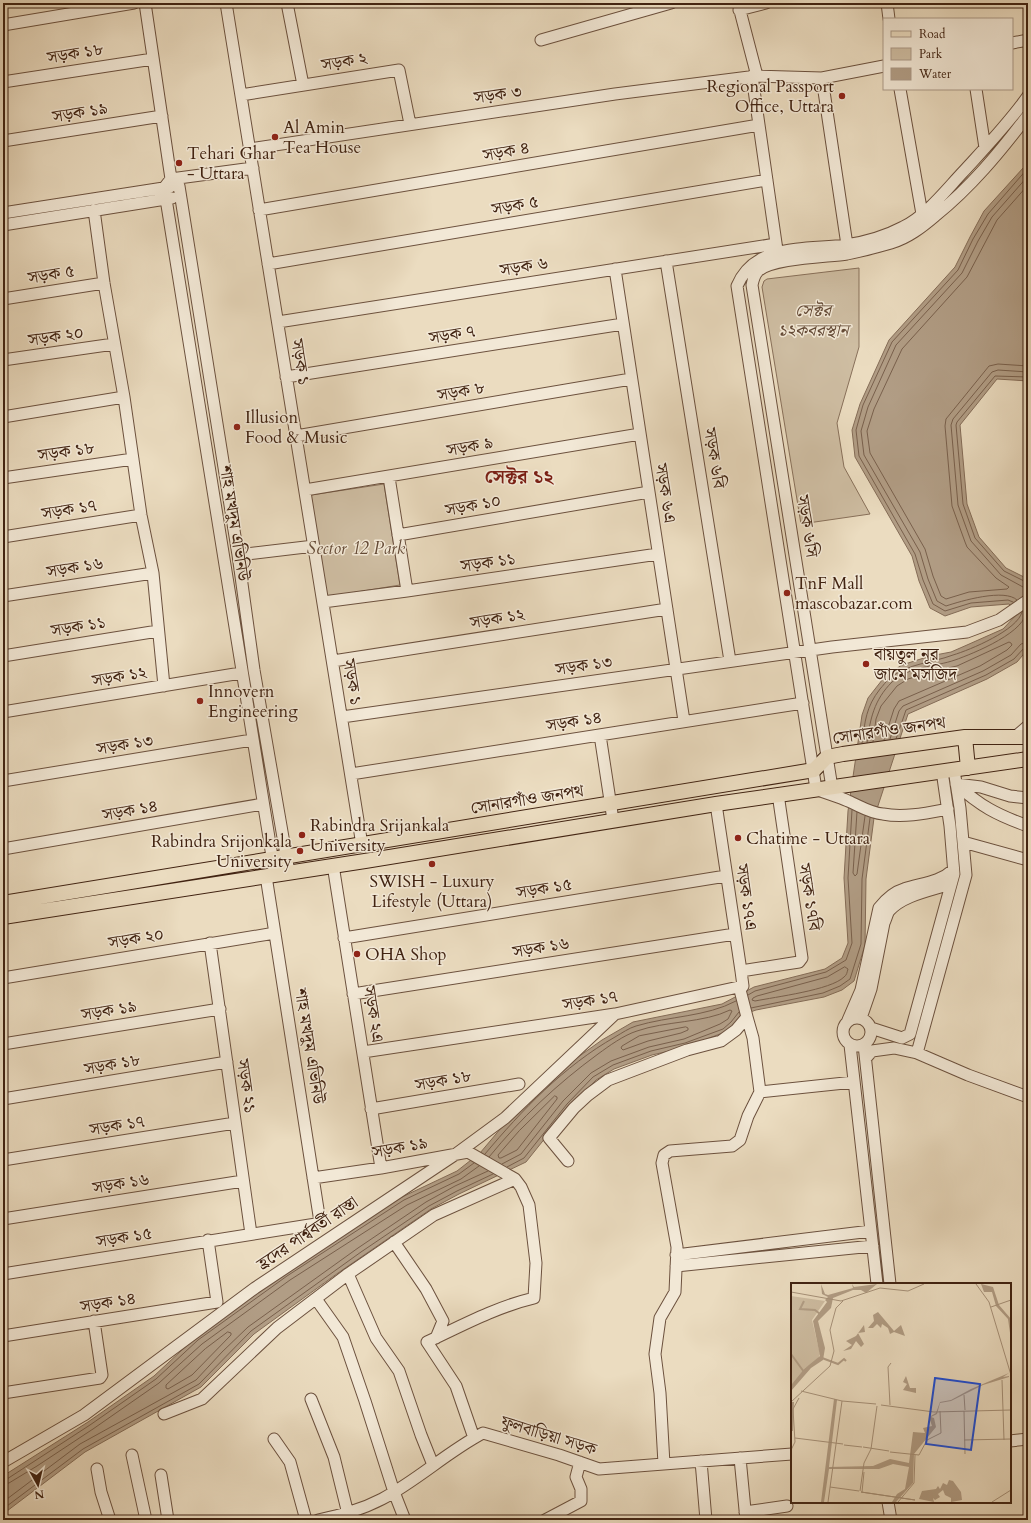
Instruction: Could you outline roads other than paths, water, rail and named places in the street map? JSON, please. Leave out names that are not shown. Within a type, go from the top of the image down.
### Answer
[{"type":"main road","name":"সোনারগাঁও জনপথ","points":[[3,903],[814,770],[827,757],[843,754],[965,737],[1028,738]]},
{"type":"main road","points":[[965,737],[968,768]]},
{"type":"main road","name":"সোনারগাঁও জনপথ","points":[[3,917],[778,794],[816,789],[837,789],[1028,759]]},
{"type":"main road","points":[[151,879],[153,894]]},
{"type":"street","points":[[3,25],[134,3]]},
{"type":"street","name":"শাহ মখদুম এভিনিউ","points":[[145,3],[172,190],[190,354],[272,859],[270,875],[275,933],[320,1222]]},
{"type":"street","name":"সড়ক ১","points":[[226,3],[362,845]]},
{"type":"street","points":[[287,3],[303,85]]},
{"type":"street","points":[[541,40],[671,3]]},
{"type":"street","points":[[766,3],[738,7],[754,76],[759,125],[776,248]]},
{"type":"street","points":[[887,3],[889,18]]},
{"type":"street","points":[[1013,43],[1028,40]]},
{"type":"street","name":"সড়ক ১৮","points":[[3,82],[153,58]]},
{"type":"street","name":"সড়ক ৩","points":[[249,149],[616,94],[754,76],[822,78],[883,66]]},
{"type":"street","name":"সড়ক ২","points":[[241,94],[399,70],[410,124]]},
{"type":"street","points":[[822,78],[847,244]]},
{"type":"street","points":[[900,90],[922,214]]},
{"type":"street","points":[[976,90],[985,148]]},
{"type":"street","points":[[751,274],[766,256],[776,248],[799,249],[847,244],[879,237],[904,227],[922,214],[985,148],[1028,96]]},
{"type":"street","name":"সড়ক ১৯","points":[[3,141],[162,116]]},
{"type":"street","points":[[751,274],[767,266],[780,263],[870,249],[897,241],[922,227],[952,203],[986,168],[1028,116]]},
{"type":"street","name":"সড়ক ৪","points":[[259,210],[759,125]]},
{"type":"street","points":[[3,225],[94,210],[252,168]]},
{"type":"street","name":"সড়ক ৫","points":[[268,264],[767,180]]},
{"type":"street","points":[[3,213],[172,190]]},
{"type":"street","name":"শাহ মখদুম এভিনিউ","points":[[172,190],[205,352],[238,555],[261,710],[289,872]]},
{"type":"street","points":[[94,210],[104,283],[124,397],[141,515],[153,572],[164,686]]},
{"type":"street","name":"সড়ক ৬","points":[[278,322],[666,260],[741,249],[776,248]]},
{"type":"street","points":[[741,249],[751,274]]},
{"type":"street","name":"সড়ক ৬বি","points":[[666,260],[730,661]]},
{"type":"street","name":"সড়ক ৬এ","points":[[614,269],[684,721]]},
{"type":"street","name":"সড়ক ৬সি","points":[[751,274],[737,286],[816,789]]},
{"type":"street","name":"সড়ক ৬সি","points":[[751,274],[827,757],[837,789]]},
{"type":"street","name":"সড়ক ৫","points":[[3,299],[104,283]]},
{"type":"street","name":"সড়ক ৭","points":[[286,377],[623,324]]},
{"type":"street","name":"সড়ক ২০","points":[[3,360],[114,344]]},
{"type":"street","points":[[190,354],[205,352]]},
{"type":"street","name":"সড়ক ৮","points":[[296,436],[632,379]]},
{"type":"street","points":[[3,417],[124,397]]},
{"type":"street","points":[[755,401],[770,399]]},
{"type":"street","name":"সড়ক ৯","points":[[305,490],[640,434]]},
{"type":"street","name":"সড়ক ১৮","points":[[3,478],[133,459]]},
{"type":"street","points":[[389,477],[407,591]]},
{"type":"street","name":"সড়ক ১০","points":[[398,535],[649,492]]},
{"type":"street","name":"সড়ক ১৭","points":[[3,537],[141,515]]},
{"type":"street","points":[[238,555],[314,546]]},
{"type":"street","name":"সড়ক ১১","points":[[323,602],[658,554]]},
{"type":"street","points":[[225,571],[240,569]]},
{"type":"street","name":"সড়ক ১৬","points":[[3,596],[153,572]]},
{"type":"street","name":"সড়ক ১৩","points":[[342,717],[795,652],[967,632],[999,620],[1028,600]]},
{"type":"street","name":"সড়ক ১২","points":[[333,661],[667,609]]},
{"type":"street","name":"সড়ক ১১","points":[[3,656],[158,631]]},
{"type":"street","name":"সড়ক ১২","points":[[3,712],[241,673]]},
{"type":"street","name":"সড়ক ১৪","points":[[351,774],[803,703]]},
{"type":"street","points":[[248,712],[261,710]]},
{"type":"street","points":[[1014,738],[1028,726]]},
{"type":"street","points":[[600,735],[613,820]]},
{"type":"street","name":"সড়ক ১৩","points":[[3,781],[252,740]]},
{"type":"street","points":[[948,771],[956,784],[974,800],[1002,817],[1028,826]]},
{"type":"street","points":[[848,1020],[852,1018],[861,1018],[866,1021],[871,1028],[902,1038],[910,1034],[951,884],[953,870],[948,809],[948,771]]},
{"type":"street","points":[[956,784],[981,787],[1010,796],[1028,798]]},
{"type":"street","points":[[917,1053],[966,875],[956,784]]},
{"type":"street","points":[[837,789],[847,800],[872,812],[884,815],[915,815],[948,809]]},
{"type":"street","name":"সড়ক ১৭বি","points":[[741,971],[799,962],[802,958],[778,794]]},
{"type":"street","name":"সড়ক ১৪","points":[[3,849],[263,804]]},
{"type":"street","name":"সড়ক ১৭এ","points":[[716,804],[741,971]]},
{"type":"street","points":[[963,842],[1028,860]]},
{"type":"street","name":"সড়ক ২এ","points":[[333,865],[381,1168]]},
{"type":"street","points":[[871,1028],[870,1038],[864,1045],[859,1046],[850,1045],[846,1042],[842,1033],[844,1024],[848,1020],[861,990],[879,908],[886,899],[903,889],[945,877],[953,870]]},
{"type":"street","name":"সড়ক ১৫","points":[[344,938],[726,876]]},
{"type":"street","points":[[861,1018],[871,989],[884,923],[888,913],[894,907],[916,895],[951,884]]},
{"type":"street","name":"সড়ক ২০","points":[[3,978],[275,933]]},
{"type":"street","name":"সড়ক ১৬","points":[[353,994],[735,934]]},
{"type":"street","name":"সড়ক ২১","points":[[210,943],[251,1234]]},
{"type":"street","points":[[664,1464],[660,1393],[655,1354],[660,1318],[675,1292],[677,1246],[662,1163],[664,1155],[670,1151],[732,1146],[736,1144],[740,1140],[748,1116],[760,1092],[753,1038],[741,988],[741,971]]},
{"type":"street","name":"সড়ক ১৭","points":[[363,1052],[616,1014],[741,988]]},
{"type":"street","name":"সড়ক ১৯","points":[[3,1044],[220,1009]]},
{"type":"street","name":"হ্রদের পার্শ্ববর্তী রাস্তা","points":[[3,1462],[84,1415],[255,1288],[456,1154],[505,1118],[616,1014]]},
{"type":"street","points":[[568,1161],[549,1138],[574,1108],[588,1095],[608,1080],[687,1050],[721,1041],[736,1030],[747,1016]]},
{"type":"street","points":[[850,1045],[877,1283]]},
{"type":"street","points":[[864,1045],[890,1283]]},
{"type":"street","points":[[866,1058],[872,1051],[894,1048],[917,1053],[968,1075],[1028,1097]]},
{"type":"street","name":"সড়ক ১৮","points":[[3,1099],[227,1062]]},
{"type":"street","points":[[760,1092],[854,1082]]},
{"type":"street","name":"সড়ক ১৮","points":[[372,1109],[519,1084]]},
{"type":"street","name":"সড়ক ১৭","points":[[3,1160],[235,1123]]},
{"type":"street","name":"সড়ক ১৯","points":[[313,1178],[381,1168],[468,1152],[515,1179]]},
{"type":"street","points":[[164,1414],[202,1399],[277,1328],[348,1274],[434,1215],[515,1179],[521,1187],[529,1204],[536,1263],[534,1298],[521,1301],[480,1317],[427,1342],[456,1386],[474,1438]]},
{"type":"street","name":"সড়ক ১৬","points":[[3,1220],[244,1180]]},
{"type":"street","name":"সড়ক ১৫","points":[[3,1274],[208,1240],[316,1224],[320,1222]]},
{"type":"street","points":[[676,1260],[871,1231]]},
{"type":"street","name":"সড়ক ১৪","points":[[3,1336],[218,1302],[208,1240]]},
{"type":"street","points":[[394,1242],[426,1289],[443,1321],[436,1338]]},
{"type":"street","points":[[676,1260],[873,1246]]},
{"type":"street","points":[[348,1274],[376,1338],[399,1371],[433,1465]]},
{"type":"street","points":[[316,1299],[343,1337],[394,1492],[405,1520]]},
{"type":"street","points":[[3,1393],[98,1378],[102,1375],[94,1321]]},
{"type":"street","points":[[311,1399],[334,1457],[348,1514]]},
{"type":"street","name":"ফুলবাড়িয়া সড়ক","points":[[318,1520],[348,1514],[382,1499],[483,1433],[559,1455],[599,1469],[791,1454]]},
{"type":"street","points":[[274,1438],[290,1462],[306,1520]]},
{"type":"street","points":[[1011,1441],[1028,1439]]},
{"type":"street","points":[[132,1455],[146,1520]]},
{"type":"street","points":[[740,1458],[746,1516],[787,1506]]},
{"type":"street","points":[[701,1461],[706,1520]]},
{"type":"street","points":[[545,1520],[581,1500],[581,1489],[576,1477],[580,1462]]},
{"type":"street","points":[[97,1469],[101,1492],[110,1520]]},
{"type":"street","points":[[161,1475],[168,1520]]},
{"type":"street","points":[[888,1503],[891,1520]]},
{"type":"water","points":[[1028,160],[1028,381],[997,379],[960,425],[967,504],[979,537],[1006,568],[1028,579],[1028,649],[1017,662],[987,679],[908,714],[874,818],[866,879],[865,945],[854,981],[842,990],[824,997],[756,1010],[742,1015],[734,1025],[725,1032],[686,1047],[652,1055],[614,1069],[596,1080],[570,1107],[526,1162],[431,1209],[338,1273],[254,1334],[201,1387],[85,1452],[3,1514],[3,1476],[88,1422],[154,1376],[196,1337],[284,1273],[402,1197],[457,1171],[480,1153],[507,1121],[571,1062],[602,1040],[633,1022],[722,1004],[754,987],[825,969],[842,958],[848,943],[844,878],[848,811],[862,715],[868,698],[886,675],[902,665],[930,656],[951,652],[1003,629],[1018,613],[1009,604],[971,607],[945,616],[930,608],[919,581],[912,556],[855,457],[852,430],[860,404],[889,340],[955,267],[984,211],[1024,167]]},
{"type":"place","name":"Regional Passport Office, Uttara","points":[[842,96]]},
{"type":"place","name":"Al Amin Tea House","points":[[275,137]]},
{"type":"place","name":"Tehari Ghar - Uttara","points":[[179,163]]},
{"type":"place","name":"Illusion Food & Music","points":[[237,427]]},
{"type":"place","name":"TnF Mall mascobazar.com","points":[[787,593]]},
{"type":"place","name":"বায়তুল নূর জামে মসজিদ","points":[[866,664]]},
{"type":"place","name":"Innovern Engineering","points":[[200,701]]},
{"type":"place","name":"Rabindra Srijankala University","points":[[302,835]]},
{"type":"place","name":"Chatime - Uttara","points":[[738,838]]},
{"type":"place","name":"Rabindra Srijonkala University","points":[[300,851]]},
{"type":"place","name":"SWISH - Luxury Lifestyle (Uttara)","points":[[432,864]]},
{"type":"place","name":"OHA Shop","points":[[357,954]]},
{"type":"district","name":"সেক্টর ১২","points":[[519,476]]},
{"type":"park label","name":"সেক্টর ১২কবরস্থান","points":[[813,320]]},
{"type":"park label","name":"Sector 12 Park","points":[[356,548]]}]
